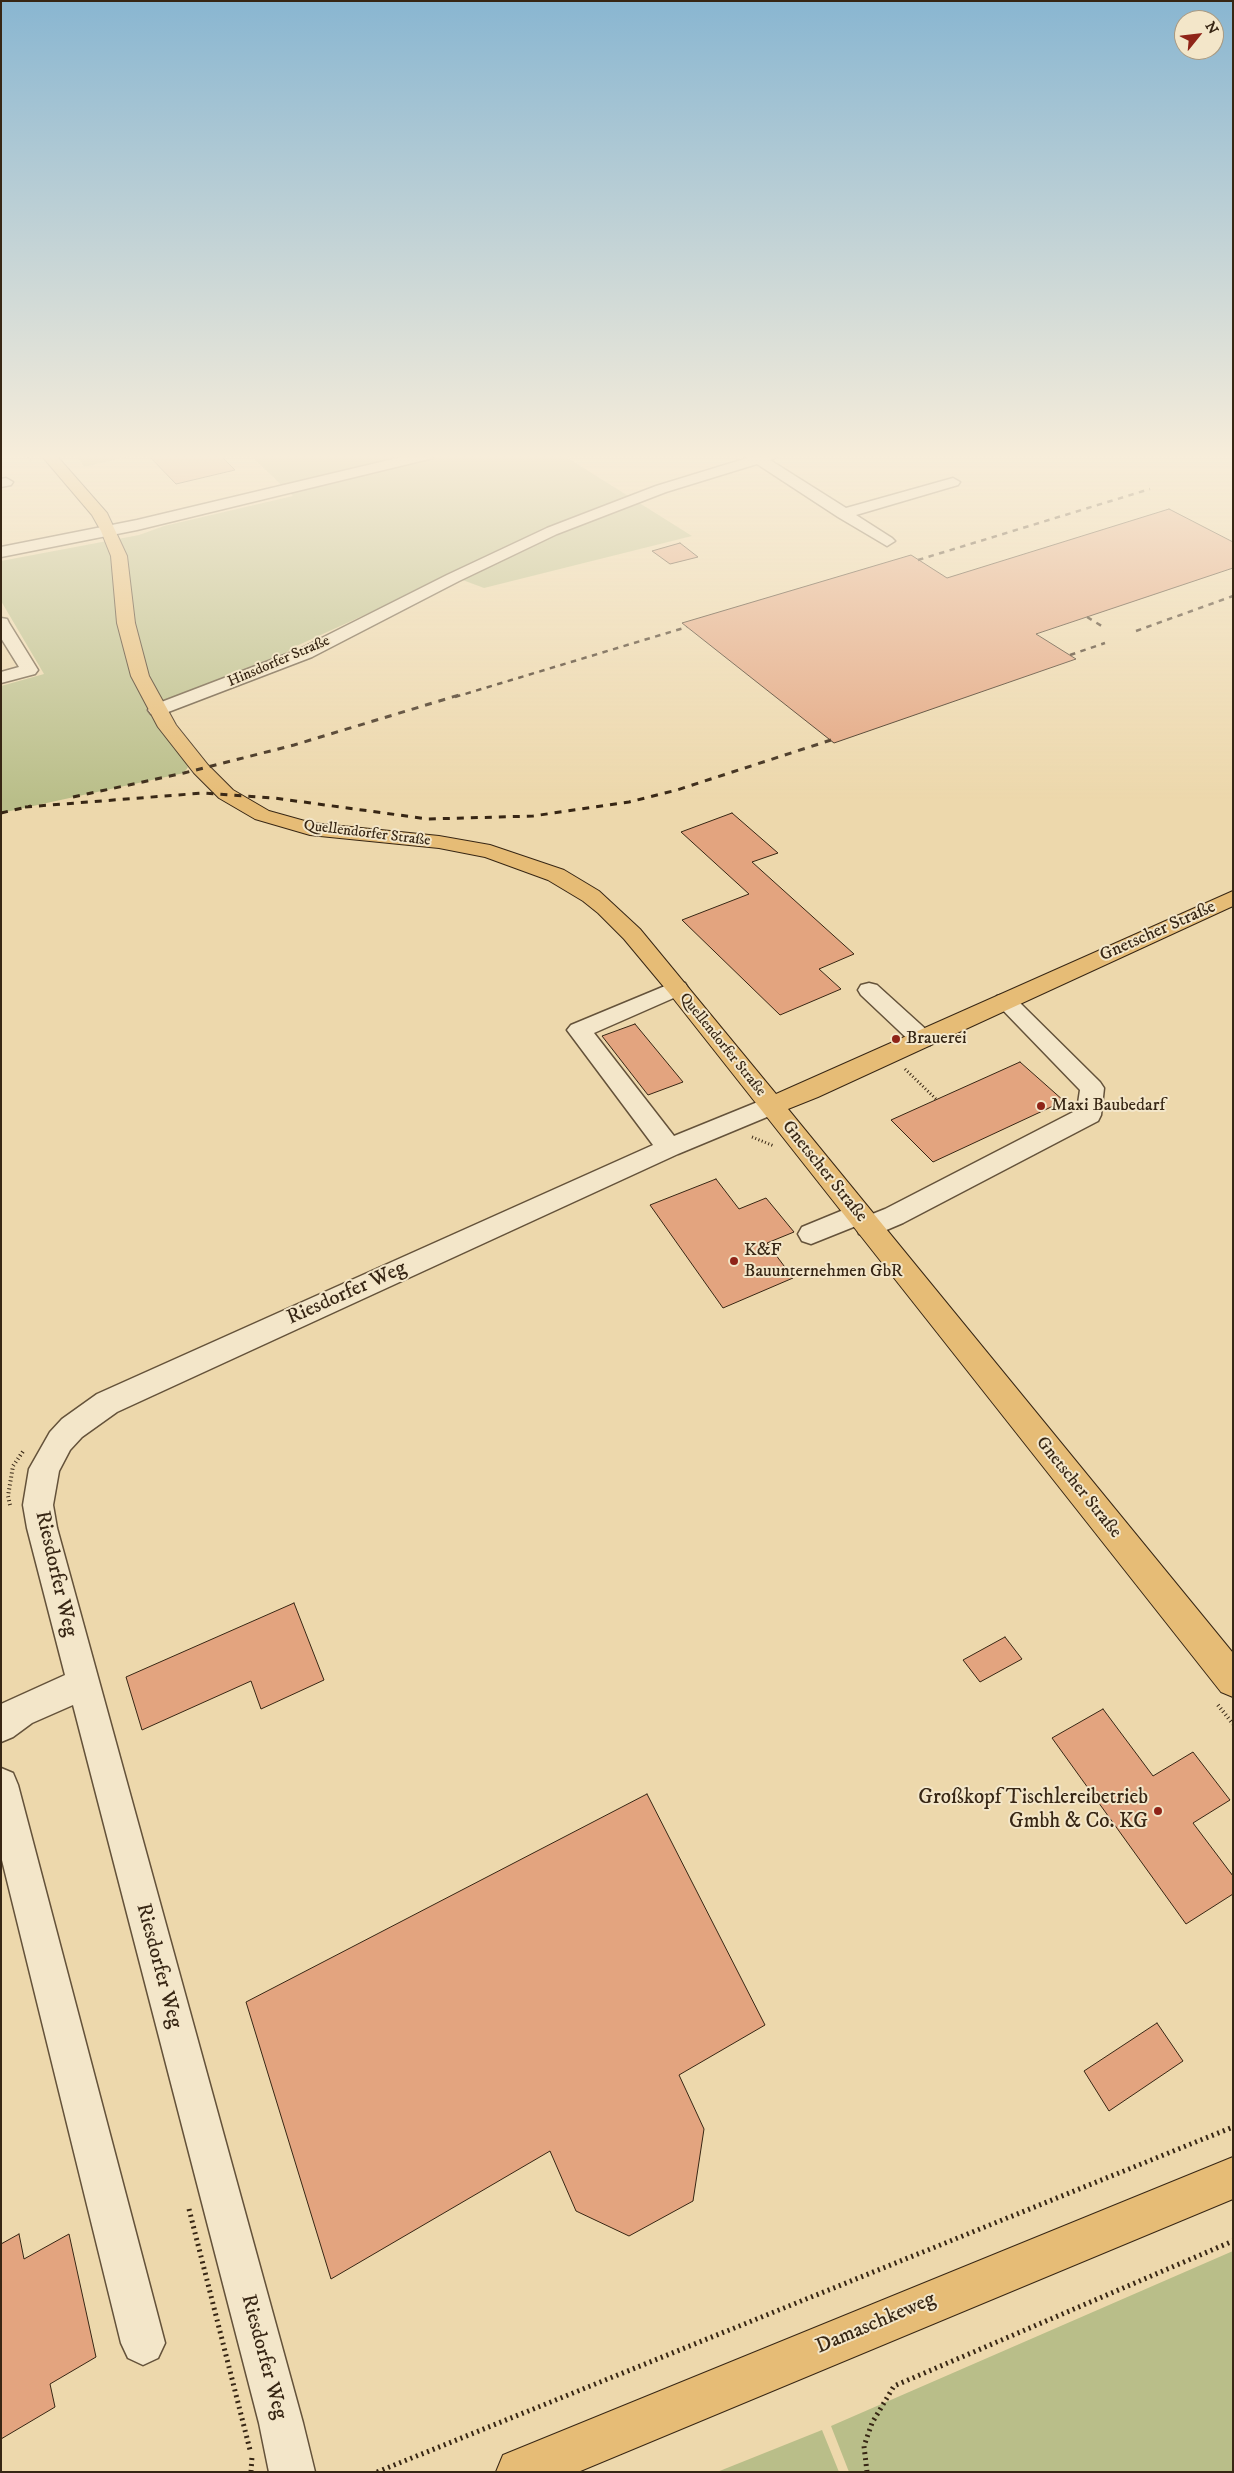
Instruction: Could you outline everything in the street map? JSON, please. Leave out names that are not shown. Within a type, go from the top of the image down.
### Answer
[{"type":"main road","name":"Quellendorfer Straße","points":[[121,570],[124,612],[130,646],[140,676],[157,710],[179,742],[201,769],[226,794],[249,809],[271,818],[310,829],[465,846],[514,858],[537,866],[574,885],[606,908],[632,934],[770,1106]]},
{"type":"main road","name":"Gnetscher Straße","points":[[1233,898],[922,1040],[770,1106],[1233,1680]]},
{"type":"main road","name":"Damaschkeweg","points":[[520,2472],[1233,2178]]},
{"type":"street","name":"Hinsdorfer Straße","points":[[157,710],[306,653],[470,570]]},
{"type":"street","points":[[1,623],[6,642],[29,670],[1,678]]},
{"type":"street","points":[[669,1148],[579,1030],[677,988]]},
{"type":"street","points":[[869,990],[922,1040]]},
{"type":"street","points":[[811,1234],[863,1221],[894,1216],[1089,1115],[1092,1088],[1005,1001]]},
{"type":"street","name":"Riesdorfer Weg","points":[[292,2472],[281,2423],[82,1684],[42,1528],[38,1505],[44,1469],[60,1441],[72,1428],[88,1415],[125,1395],[669,1148],[770,1106]]},
{"type":"street","points":[[1,1725],[20,1711],[82,1684]]},
{"type":"street","points":[[1,1785],[143,2343]]},
{"type":"path","points":[[889,1054],[937,1100]]},
{"type":"path","points":[[12,1514],[8,1496],[13,1466],[30,1442]]},
{"type":"path","points":[[377,2472],[1233,2127]]},
{"type":"path","points":[[186,2198],[252,2458],[251,2472]]},
{"type":"path","points":[[867,2472],[864,2446],[872,2423],[894,2386],[1233,2241]]},
{"type":"green space","points":[[1,570],[554,570],[484,588],[460,579],[404,597],[292,648],[277,660],[147,709],[188,767],[184,773],[1,813],[1,686],[44,674],[1,601]]},
{"type":"green space","points":[[1233,2251],[1233,2472],[849,2472],[831,2426]]},
{"type":"green space","points":[[822,2430],[839,2472],[717,2472]]},
{"type":"building","points":[[859,570],[935,570],[947,578],[971,570],[1226,570],[1036,634],[1076,659],[834,743],[682,623]]},
{"type":"building","points":[[732,813],[778,853],[752,862],[854,954],[819,969],[841,989],[780,1015],[682,920],[749,894],[681,832]]},
{"type":"building","points":[[635,1024],[683,1082],[648,1095],[602,1036]]},
{"type":"building","points":[[1020,1062],[1064,1101],[933,1162],[891,1120]]},
{"type":"building","name":"K&F Bauunternehmen GbR","points":[[716,1179],[739,1209],[766,1198],[794,1232],[767,1243],[793,1278],[723,1308],[650,1205]]},
{"type":"building","points":[[294,1603],[324,1680],[261,1709],[251,1681],[142,1730],[126,1677]]},
{"type":"building","points":[[1005,1637],[1022,1659],[980,1682],[963,1660]]},
{"type":"building","name":"Großkopf Tischlereibetrieb Gmbh & Co. KG","points":[[1103,1709],[1153,1776],[1193,1752],[1230,1800],[1193,1823],[1233,1876],[1233,1894],[1186,1924],[1052,1738]]},
{"type":"building","points":[[647,1794],[765,2025],[679,2075],[704,2129],[693,2201],[629,2236],[576,2211],[550,2151],[331,2279],[246,2002]]},
{"type":"building","points":[[1157,2023],[1183,2061],[1109,2111],[1084,2071]]},
{"type":"building","points":[[19,2234],[24,2259],[69,2234],[96,2357],[50,2384],[55,2407],[1,2439],[1,2244]]},
{"type":"railway","points":[[1136,631],[1233,596]]},
{"type":"railway","points":[[1087,617],[1105,628]]},
{"type":"railway","points":[[455,697],[687,627]]},
{"type":"railway","points":[[1070,655],[1105,643]]},
{"type":"railway","points":[[73,797],[184,773],[294,745],[459,695]]},
{"type":"railway","points":[[28,807],[203,793],[274,798],[428,819],[533,816],[629,802],[677,790],[831,740]]},
{"type":"railway","points":[[1,813],[28,807]]},
{"type":"place","name":"Brauerei","points":[[896,1039]]},
{"type":"place","name":"Maxi Baubedarf","points":[[1041,1106]]},
{"type":"place","name":"K&F Bauunternehmen GbR","points":[[734,1261]]},
{"type":"place","name":"Großkopf Tischlereibetrieb Gmbh & Co. KG","points":[[1158,1811]]}]
